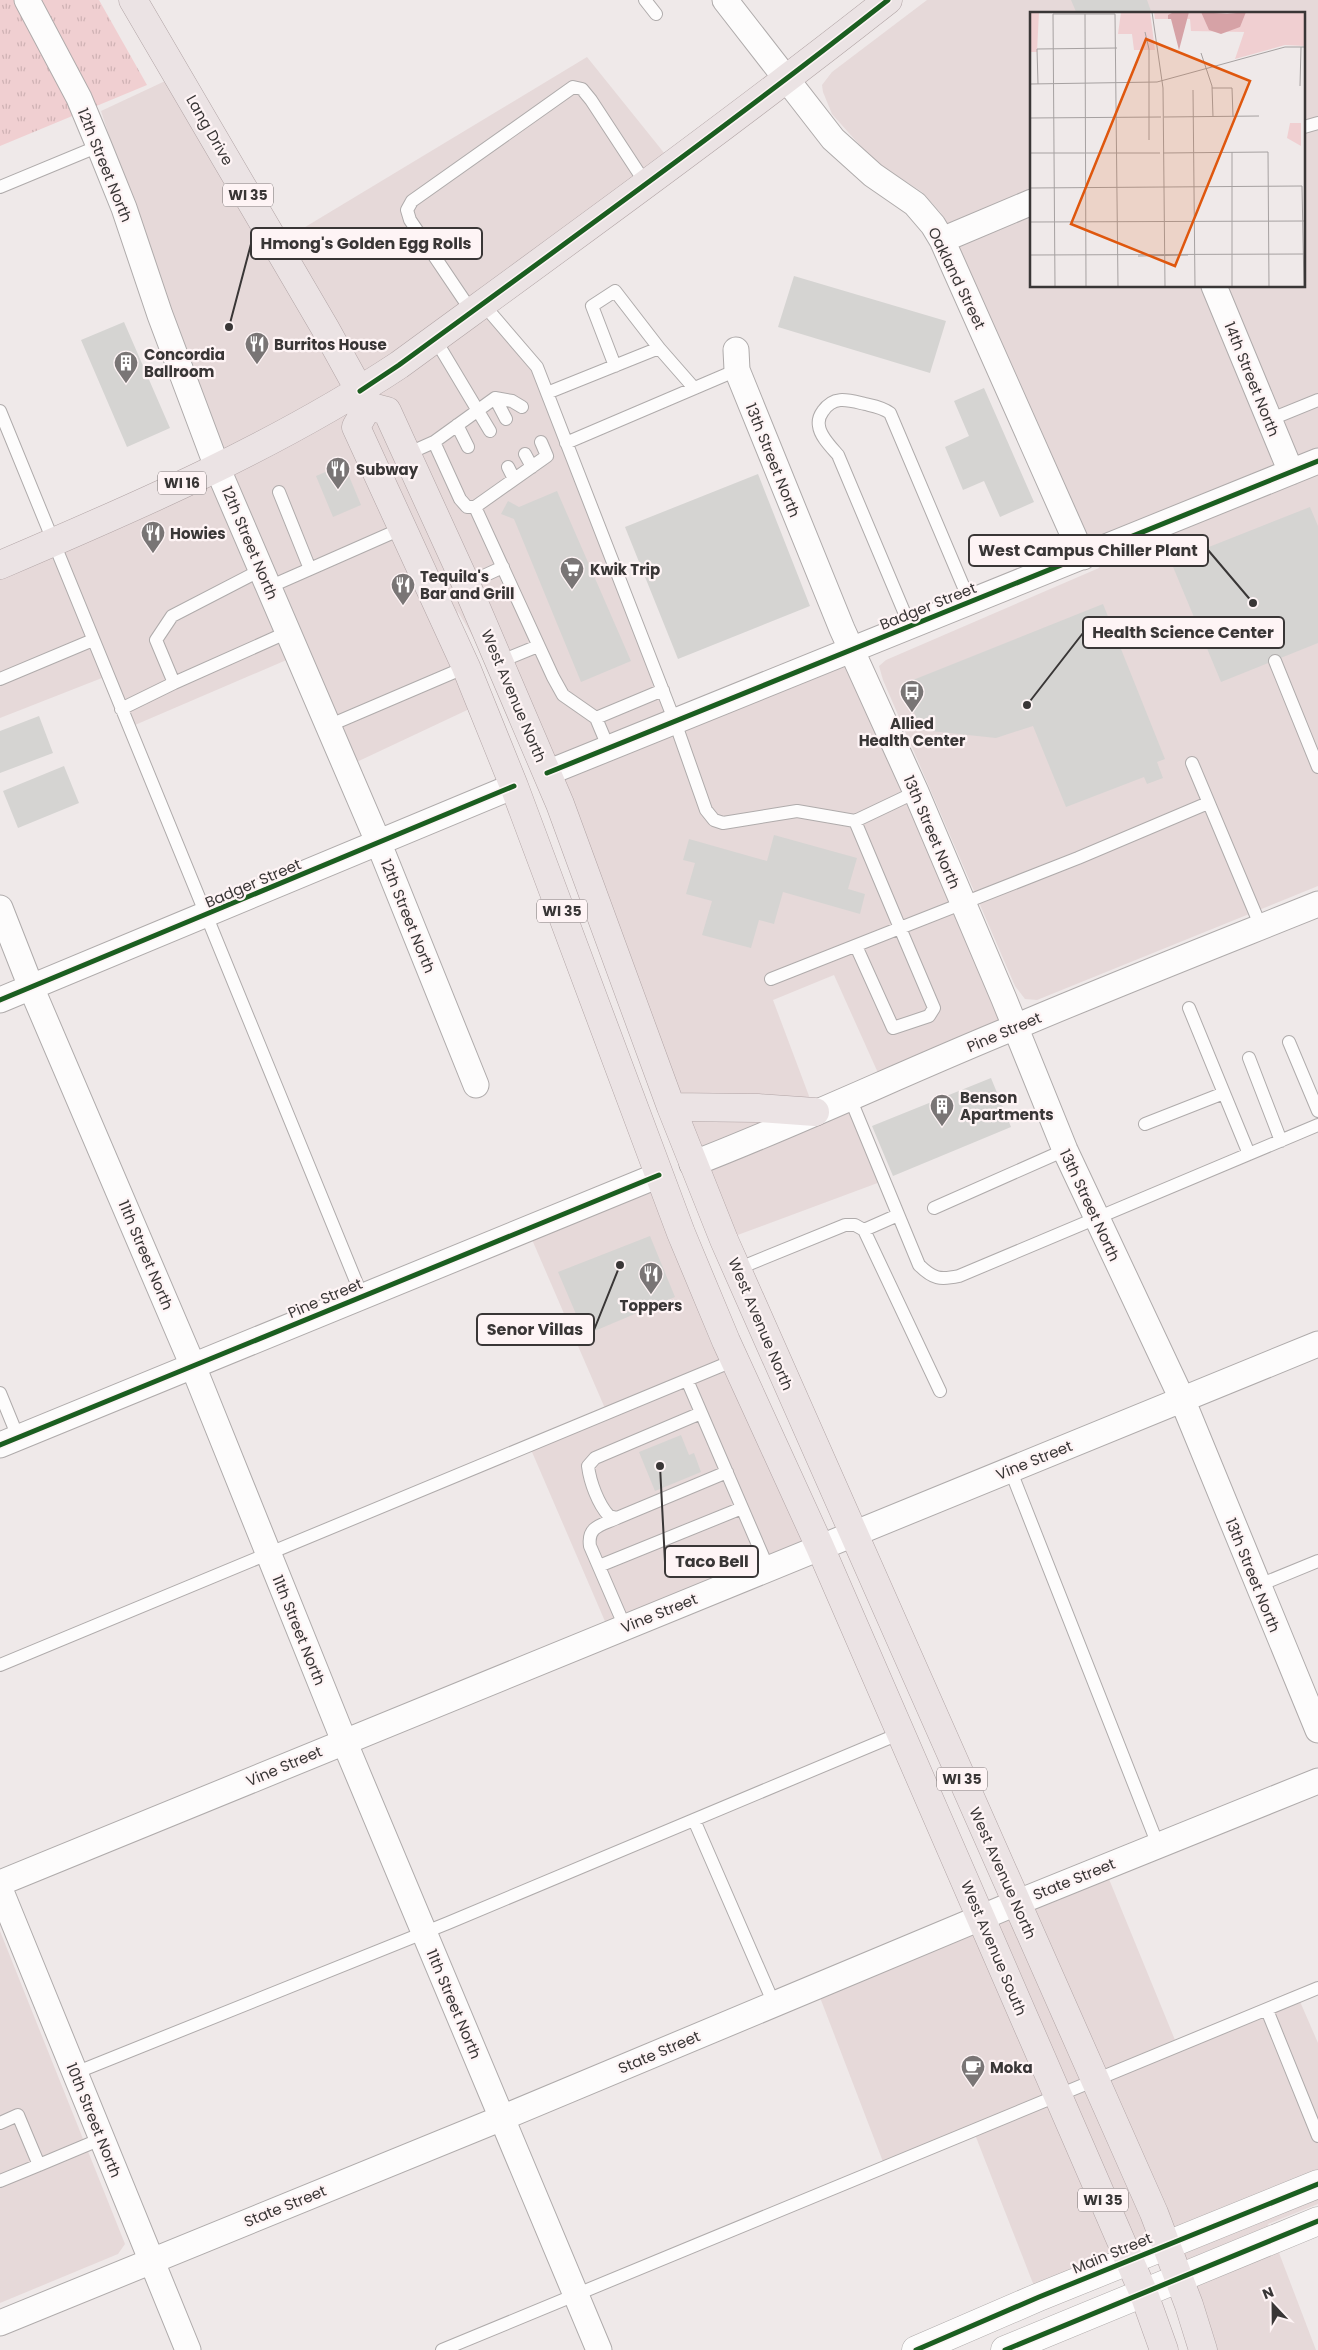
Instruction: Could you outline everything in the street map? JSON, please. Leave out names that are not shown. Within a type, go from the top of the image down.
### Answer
[{"type":"main road","name":"Lang Drive","points":[[134,0],[326,328],[364,399]]},
{"type":"main road","name":"WI 16","points":[[0,565],[364,399],[435,339],[786,80],[888,0]]},
{"type":"main road","name":"West Avenue North","points":[[364,399],[386,411],[466,584],[547,773],[692,1164],[1096,2081],[1166,2245]]},
{"type":"main road","name":"WI 35","points":[[364,399],[356,427],[466,667],[514,786],[681,1234],[820,1547]]},
{"type":"main road","points":[[671,1107],[758,1108],[816,1112]]},
{"type":"main road","name":"West Avenue South","points":[[820,1547],[1144,2294],[1164,2350]]},
{"type":"main road","name":"WI 35","points":[[1166,2245],[1203,2350]]},
{"type":"street","name":"12th Street North","points":[[27,0],[79,98],[99,146],[124,208],[160,315],[217,467],[379,844],[476,1085]]},
{"type":"street","name":"Oakland Street","points":[[725,0],[817,120],[849,155],[873,175],[915,204],[933,225],[942,240],[1083,557]]},
{"type":"street","points":[[942,240],[1030,203]]},
{"type":"street","name":"14th Street North","points":[[1215,288],[1290,472]]},
{"type":"street","name":"13th Street North","points":[[736,360],[853,651],[916,792],[1065,1150],[1182,1400],[1257,1586],[1318,1730]]},
{"type":"street","name":"Badger Street","points":[[547,773],[853,651],[910,626],[1318,461]]},
{"type":"street","name":"Badger Street","points":[[0,1000],[379,844],[514,786]]},
{"type":"street","name":"Pine Street","points":[[692,1164],[767,1135],[1014,1027],[1318,904]]},
{"type":"street","name":"11th Street North","points":[[0,908],[31,987],[193,1366],[344,1741],[599,2350]]},
{"type":"street","name":"Pine Street","points":[[9,1441],[659,1175]]},
{"type":"street","name":"Vine Street","points":[[0,1884],[344,1741],[1318,1344]]},
{"type":"street","name":"State Street","points":[[0,2323],[502,2118],[1016,1902],[1318,1781]]},
{"type":"street","name":"10th Street North","points":[[0,1890],[150,2261],[188,2350]]},
{"type":"street","name":"Main Street","points":[[916,2350],[1129,2260],[1318,2184]]},
{"type":"street","points":[[1005,2350],[1318,2221]]},
{"type":"lane","points":[[645,0],[656,14]]},
{"type":"lane","points":[[646,184],[591,100],[582,89],[573,87],[412,201],[407,210],[410,220],[477,308],[537,367],[663,690],[706,810],[714,820],[723,823],[738,822],[798,811],[855,821],[916,792]]},
{"type":"lane","points":[[0,187],[99,146]]},
{"type":"lane","points":[[615,366],[592,306],[615,291],[659,348],[694,388]]},
{"type":"lane","points":[[435,339],[490,431]]},
{"type":"lane","points":[[547,393],[659,348]]},
{"type":"lane","points":[[566,443],[694,388],[736,360]]},
{"type":"lane","points":[[495,398],[506,419]]},
{"type":"lane","points":[[407,454],[434,442],[495,398],[512,401],[522,407]]},
{"type":"lane","points":[[910,626],[838,455],[823,435],[819,426],[820,416],[834,400],[846,399],[883,408],[890,413],[970,602]]},
{"type":"lane","points":[[1269,420],[1318,400]]},
{"type":"lane","points":[[0,411],[362,1296]]},
{"type":"lane","points":[[457,425],[468,447]]},
{"type":"lane","points":[[434,442],[460,500],[467,507],[475,507],[548,456],[541,442]]},
{"type":"lane","points":[[525,454],[532,467]]},
{"type":"lane","points":[[508,467],[514,479]]},
{"type":"lane","points":[[487,482],[493,494]]},
{"type":"lane","points":[[279,492],[310,569]]},
{"type":"lane","points":[[475,507],[538,646],[563,695],[596,718],[609,749]]},
{"type":"lane","points":[[174,683],[156,640],[172,616],[265,578],[310,569],[403,528]]},
{"type":"lane","points":[[466,584],[503,568]]},
{"type":"lane","points":[[121,709],[288,632]]},
{"type":"lane","points":[[0,679],[93,640]]},
{"type":"lane","points":[[499,662],[538,646]]},
{"type":"lane","points":[[1275,662],[1318,767]]},
{"type":"lane","points":[[328,726],[466,667]]},
{"type":"lane","points":[[596,718],[663,690]]},
{"type":"lane","points":[[1192,764],[1261,927]]},
{"type":"lane","points":[[771,979],[1078,858],[1208,803]]},
{"type":"lane","points":[[855,821],[934,1008],[929,1016],[893,1028],[856,946]]},
{"type":"lane","points":[[1189,1008],[1249,1154]]},
{"type":"lane","points":[[1288,1042],[1318,1111]]},
{"type":"lane","points":[[1249,1058],[1281,1141]]},
{"type":"lane","points":[[1145,1124],[1224,1093]]},
{"type":"lane","points":[[850,1098],[919,1265],[930,1276],[944,1279],[959,1276],[1318,1126]]},
{"type":"lane","points":[[934,1208],[1065,1150]]},
{"type":"lane","points":[[864,1230],[898,1215]]},
{"type":"lane","points":[[737,1269],[845,1225],[855,1225],[864,1230],[940,1391]]},
{"type":"lane","points":[[0,1665],[736,1360]]},
{"type":"lane","points":[[687,1380],[768,1568]]},
{"type":"lane","points":[[0,1392],[9,1441]]},
{"type":"lane","points":[[618,1518],[609,1516],[604,1510],[590,1476],[588,1466],[595,1458],[701,1413]]},
{"type":"lane","points":[[1010,1469],[1158,1845]]},
{"type":"lane","points":[[625,1627],[589,1537],[593,1529],[727,1472]]},
{"type":"lane","points":[[599,1566],[742,1508]]},
{"type":"lane","points":[[1257,1586],[1318,1561]]},
{"type":"lane","points":[[74,2074],[424,1932],[901,1734]]},
{"type":"lane","points":[[694,1820],[774,2004]]},
{"type":"lane","points":[[442,2350],[1318,1988]]},
{"type":"lane","points":[[1266,2010],[1318,2136]]},
{"type":"lane","points":[[0,2123],[18,2115],[39,2165]]},
{"type":"lane","points":[[0,2180],[101,2139]]},
{"type":"shaded area","points":[[927,0],[1318,0],[1318,886],[1037,1000],[1025,999],[1015,986],[883,680],[879,666],[886,660],[1099,568],[941,213],[922,192],[874,161],[832,114],[822,85],[832,72]]},
{"type":"shaded area","points":[[587,57],[673,164],[483,304],[537,367],[675,722],[853,651],[1014,1027],[883,1084],[834,975],[773,1000],[815,1112],[850,1098],[883,1181],[724,1240],[507,694],[457,610],[480,704],[346,767],[298,655],[128,728],[107,676],[0,718],[0,565],[217,467],[101,111],[178,75],[277,244]]},
{"type":"shaded area","points":[[659,1175],[820,1547],[610,1633],[529,1445],[607,1413],[527,1228]]},
{"type":"shaded area","points":[[1104,1867],[1175,2040],[1295,1990],[1318,2043],[1318,2204],[1268,2224],[1316,2350],[1217,2350],[1174,2228],[1034,2286],[974,2132],[885,2167],[816,1987]]},
{"type":"shaded area","points":[[0,1931],[125,2244],[118,2254],[0,2303]]},
{"type":"green space","points":[[0,0],[99,0],[147,85],[0,146]]},
{"type":"building","points":[[1071,0],[1147,0],[1151,12],[1076,12]]},
{"type":"building","points":[[794,276],[946,321],[930,373],[778,327]]},
{"type":"building","name":"Concordia Ballroom","points":[[124,322],[170,428],[127,447],[81,340]]},
{"type":"building","points":[[984,388],[1034,502],[1000,517],[984,481],[963,490],[945,447],[969,436],[954,401]]},
{"type":"building","name":"Subway","points":[[344,464],[361,505],[333,517],[316,476]]},
{"type":"building","points":[[758,474],[810,606],[678,659],[625,527]]},
{"type":"building","name":"Kwik Trip","points":[[557,491],[631,661],[581,682],[514,519],[501,514],[508,501],[519,507]]},
{"type":"building","points":[[1310,507],[1318,526],[1318,643],[1221,682],[1171,562]]},
{"type":"building","points":[[1103,604],[1165,759],[1157,762],[1163,778],[1147,784],[1144,777],[1066,807],[1033,726],[996,738],[921,730],[903,684]]},
{"type":"building","points":[[39,716],[53,753],[0,773],[0,731]]},
{"type":"building","points":[[64,766],[79,803],[18,828],[3,791]]},
{"type":"building","points":[[774,835],[857,858],[848,889],[865,894],[860,914],[783,892],[774,924],[759,920],[751,948],[702,935],[712,901],[686,894],[695,863],[683,860],[689,839],[767,861]]},
{"type":"building","name":"Benson Apartments","points":[[991,1078],[1011,1127],[893,1176],[872,1126]]},
{"type":"building","points":[[650,1236],[675,1297],[585,1335],[558,1272]]},
{"type":"building","points":[[681,1435],[689,1455],[694,1453],[701,1472],[655,1491],[639,1452]]},
{"type":"cycle path","points":[[360,391],[399,365],[645,185],[888,0]]},
{"type":"cycle path","points":[[547,773],[1318,461]]},
{"type":"cycle path","points":[[0,1000],[514,786]]},
{"type":"cycle path","points":[[0,1445],[659,1175]]},
{"type":"cycle path","points":[[916,2350],[1039,2297],[1318,2184]]},
{"type":"cycle path","points":[[1005,2350],[1318,2221]]},
{"type":"place","name":"Hmong's Golden Egg Rolls","points":[[229,327]]},
{"type":"place","name":"Burritos House","points":[[257,365]]},
{"type":"place","name":"Concordia Ballroom","points":[[126,384]]},
{"type":"place","name":"Subway","points":[[338,490]]},
{"type":"place","name":"Howies","points":[[153,554]]},
{"type":"place","name":"Kwik Trip","points":[[572,590]]},
{"type":"place","name":"West Campus Chiller Plant","points":[[1253,603]]},
{"type":"place","name":"Tequila's Bar and Grill","points":[[403,606]]},
{"type":"place","name":"Health Science Center","points":[[1027,705]]},
{"type":"place","name":"Allied Health Center","points":[[912,713]]},
{"type":"place","name":"Benson Apartments","points":[[942,1127]]},
{"type":"place","name":"Senor Villas","points":[[620,1265]]},
{"type":"place","name":"Toppers","points":[[651,1295]]},
{"type":"place","name":"Taco Bell","points":[[660,1466]]},
{"type":"place","name":"Moka","points":[[973,2088]]}]
